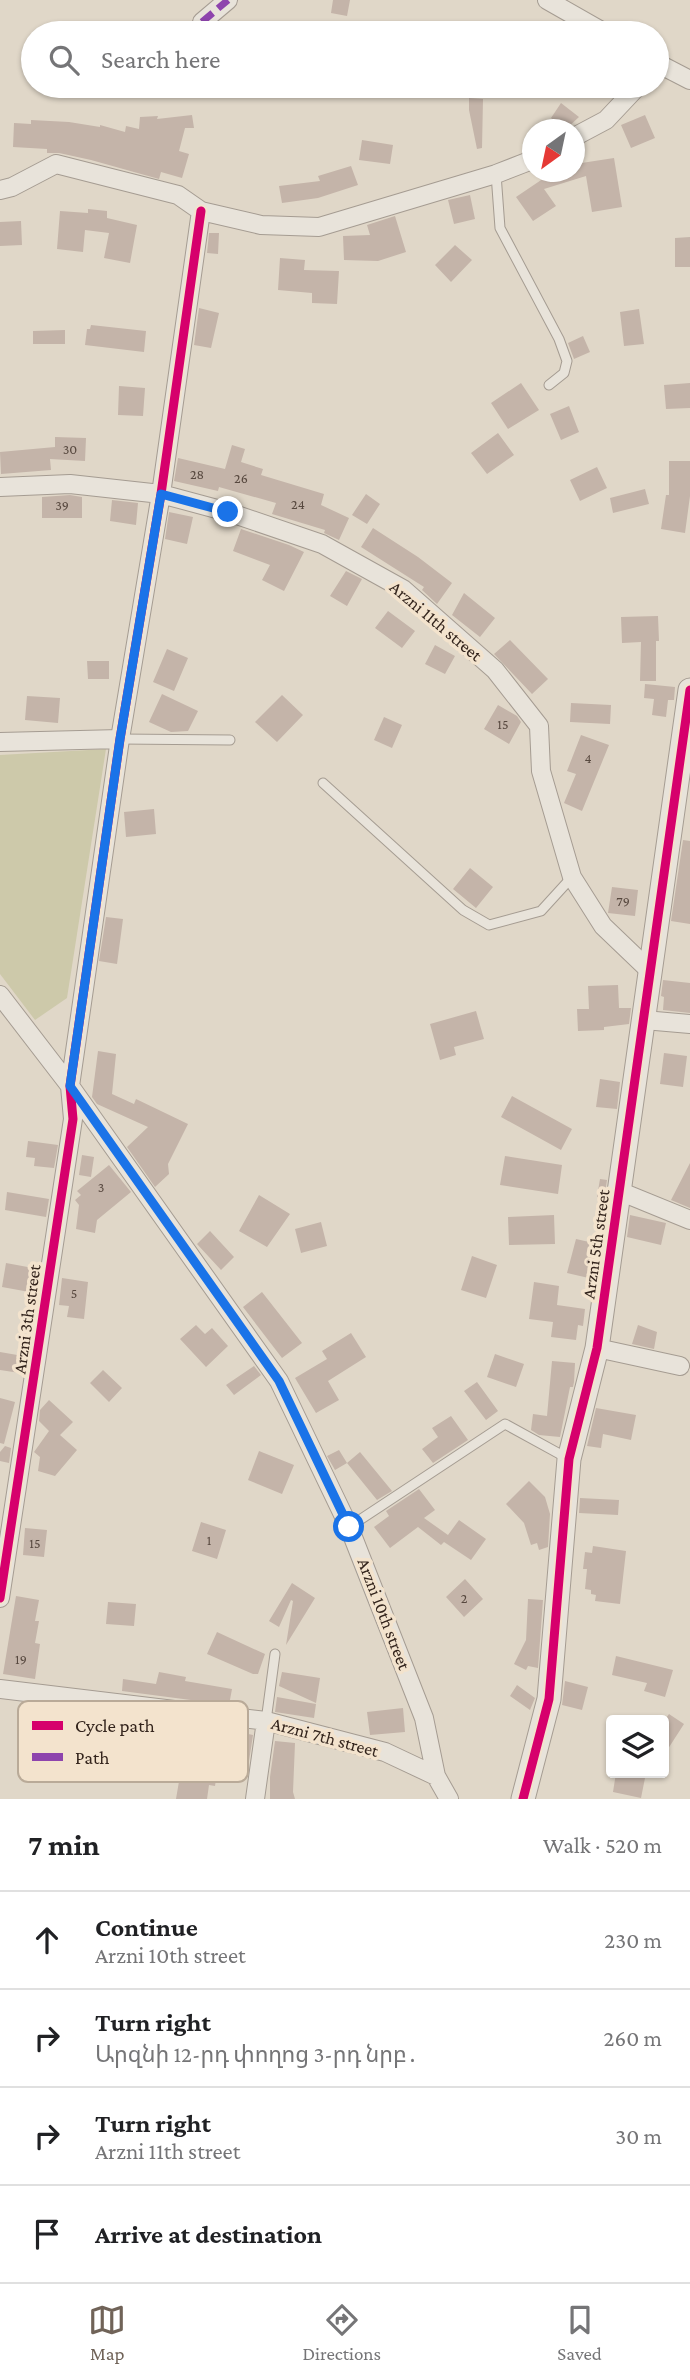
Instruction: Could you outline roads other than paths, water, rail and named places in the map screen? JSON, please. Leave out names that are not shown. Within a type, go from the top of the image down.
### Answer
[{"type":"street","points":[[203,21],[228,0]]},
{"type":"street","points":[[547,0],[584,21]]},
{"type":"street","points":[[669,70],[690,80]]},
{"type":"street","points":[[585,132],[606,120],[627,98]]},
{"type":"street","points":[[0,190],[12,187],[56,164],[178,195],[201,211],[261,225],[319,227],[522,164]]},
{"type":"street","name":"Arzni 3th street","points":[[0,1598],[73,1119],[70,1086],[120,739],[161,494],[201,211]]},
{"type":"street","name":"Arzni 11th street","points":[[0,487],[70,484],[161,494],[228,512],[322,544],[403,589],[495,670],[539,726],[541,771],[572,877],[603,926],[650,971]]},
{"type":"street","name":"Arzni 5th street","points":[[523,1799],[549,1699],[569,1459],[597,1348],[650,971],[685,761],[690,690]]},
{"type":"street","points":[[0,742],[120,739]]},
{"type":"street","name":"Arzni 10th street","points":[[0,995],[70,1086],[279,1381],[349,1527],[424,1718],[436,1776],[449,1799]]},
{"type":"street","points":[[644,1020],[690,1024]]},
{"type":"street","points":[[619,1191],[690,1220]]},
{"type":"street","points":[[597,1348],[680,1366]]},
{"type":"street","name":"Arzni 7th street","points":[[0,1689],[100,1701]]},
{"type":"street","name":"Arzni 7th street","points":[[248,1719],[266,1721],[385,1752],[436,1776]]},
{"type":"street","points":[[255,1799],[266,1721]]},
{"type":"lane","points":[[496,174],[500,228],[559,340],[567,361],[564,373],[549,385]]},
{"type":"lane","points":[[120,739],[230,740]]},
{"type":"lane","points":[[323,783],[463,910],[489,925],[541,911],[572,877]]},
{"type":"lane","points":[[349,1527],[505,1424],[569,1459]]},
{"type":"lane","points":[[266,1721],[275,1654]]}]
